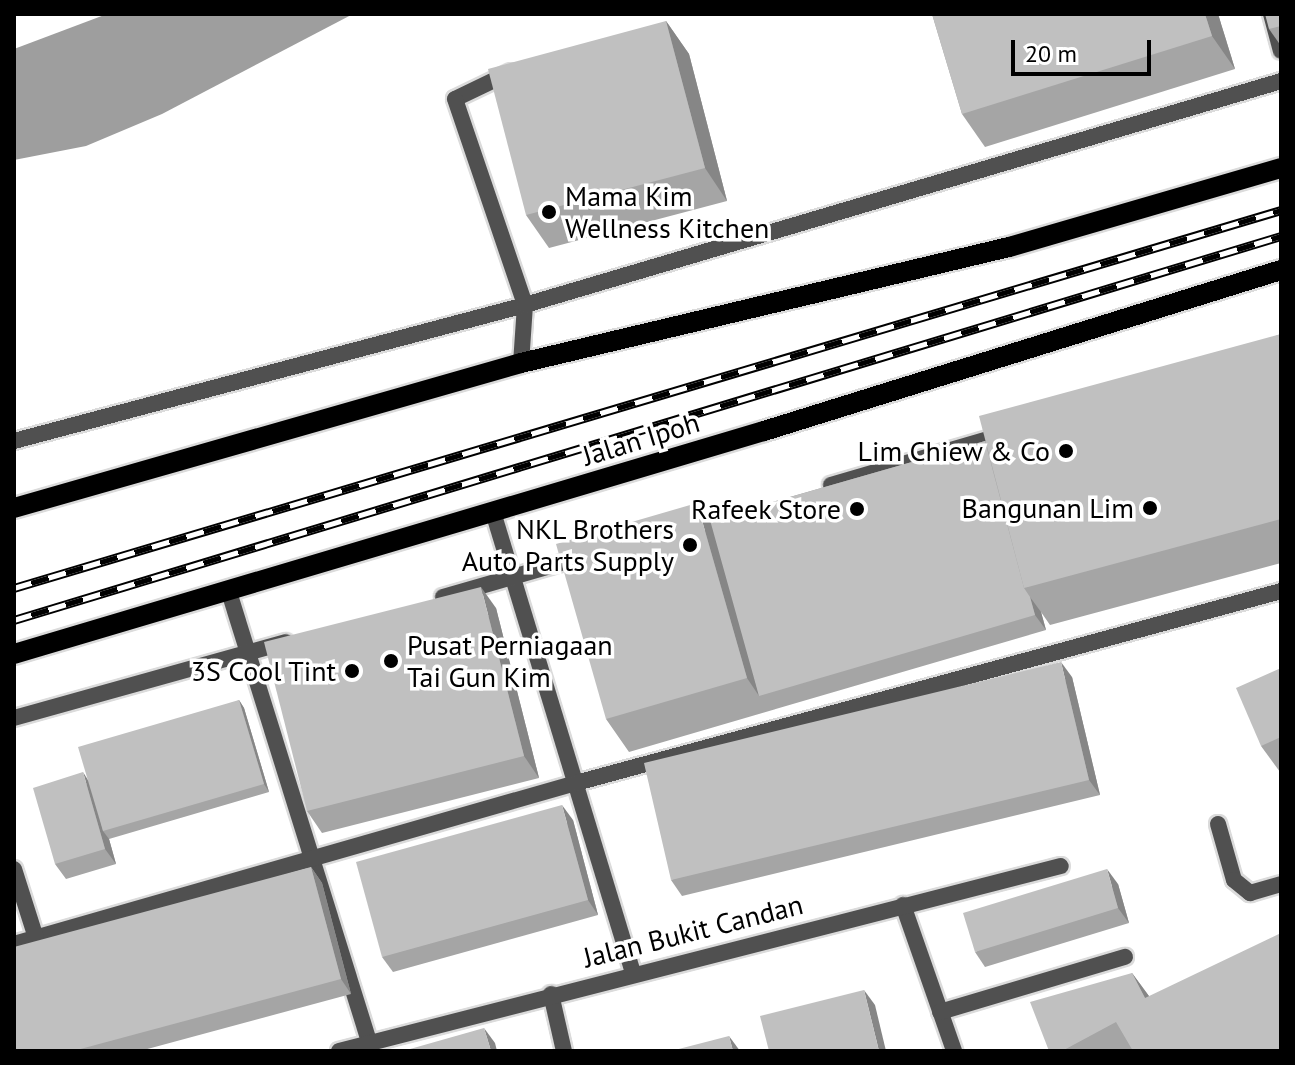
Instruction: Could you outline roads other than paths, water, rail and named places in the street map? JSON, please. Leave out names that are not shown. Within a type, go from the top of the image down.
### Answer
[{"type":"main road","points":[[14,508],[521,363],[1009,247],[1281,168]]},
{"type":"main road","name":"Jalan Ipoh","points":[[14,654],[493,512],[1281,270]]},
{"type":"street","points":[[1271,14],[1281,51]]},
{"type":"street","points":[[521,363],[525,305],[455,99],[522,67]]},
{"type":"street","points":[[14,441],[525,305],[1281,81]]},
{"type":"street","points":[[811,491],[1018,430]]},
{"type":"street","points":[[493,512],[515,576],[633,972]]},
{"type":"street","points":[[426,602],[604,551]]},
{"type":"street","points":[[14,944],[317,860],[576,783],[1281,591]]},
{"type":"street","points":[[229,592],[317,860],[369,1041]]},
{"type":"street","points":[[14,718],[307,636]]},
{"type":"street","points":[[1218,824],[1234,880],[1250,893],[1281,884]]},
{"type":"street","name":"Jalan Bukit Candan","points":[[339,1051],[633,972],[1061,866]]},
{"type":"street","points":[[14,869],[36,938]]},
{"type":"street","points":[[903,905],[954,1051]]},
{"type":"street","points":[[940,1012],[1125,957]]},
{"type":"street","points":[[551,994],[564,1051]]},
{"type":"railway","points":[[14,588],[1281,210]]},
{"type":"railway","points":[[14,620],[1281,236]]},
{"type":"place","name":"Mama Kim Wellness Kitchen","points":[[549,212]]},
{"type":"place","name":"Lim Chiew & Co","points":[[1066,451]]},
{"type":"place","name":"Bangunan Lim","points":[[1150,508]]},
{"type":"place","name":"Rafeek Store","points":[[857,509]]},
{"type":"place","name":"NKL Brothers Auto Parts Supply","points":[[690,545]]},
{"type":"place","name":"Pusat Perniagaan Tai Gun Kim","points":[[391,661]]},
{"type":"place","name":"3S Cool Tint","points":[[352,671]]}]
